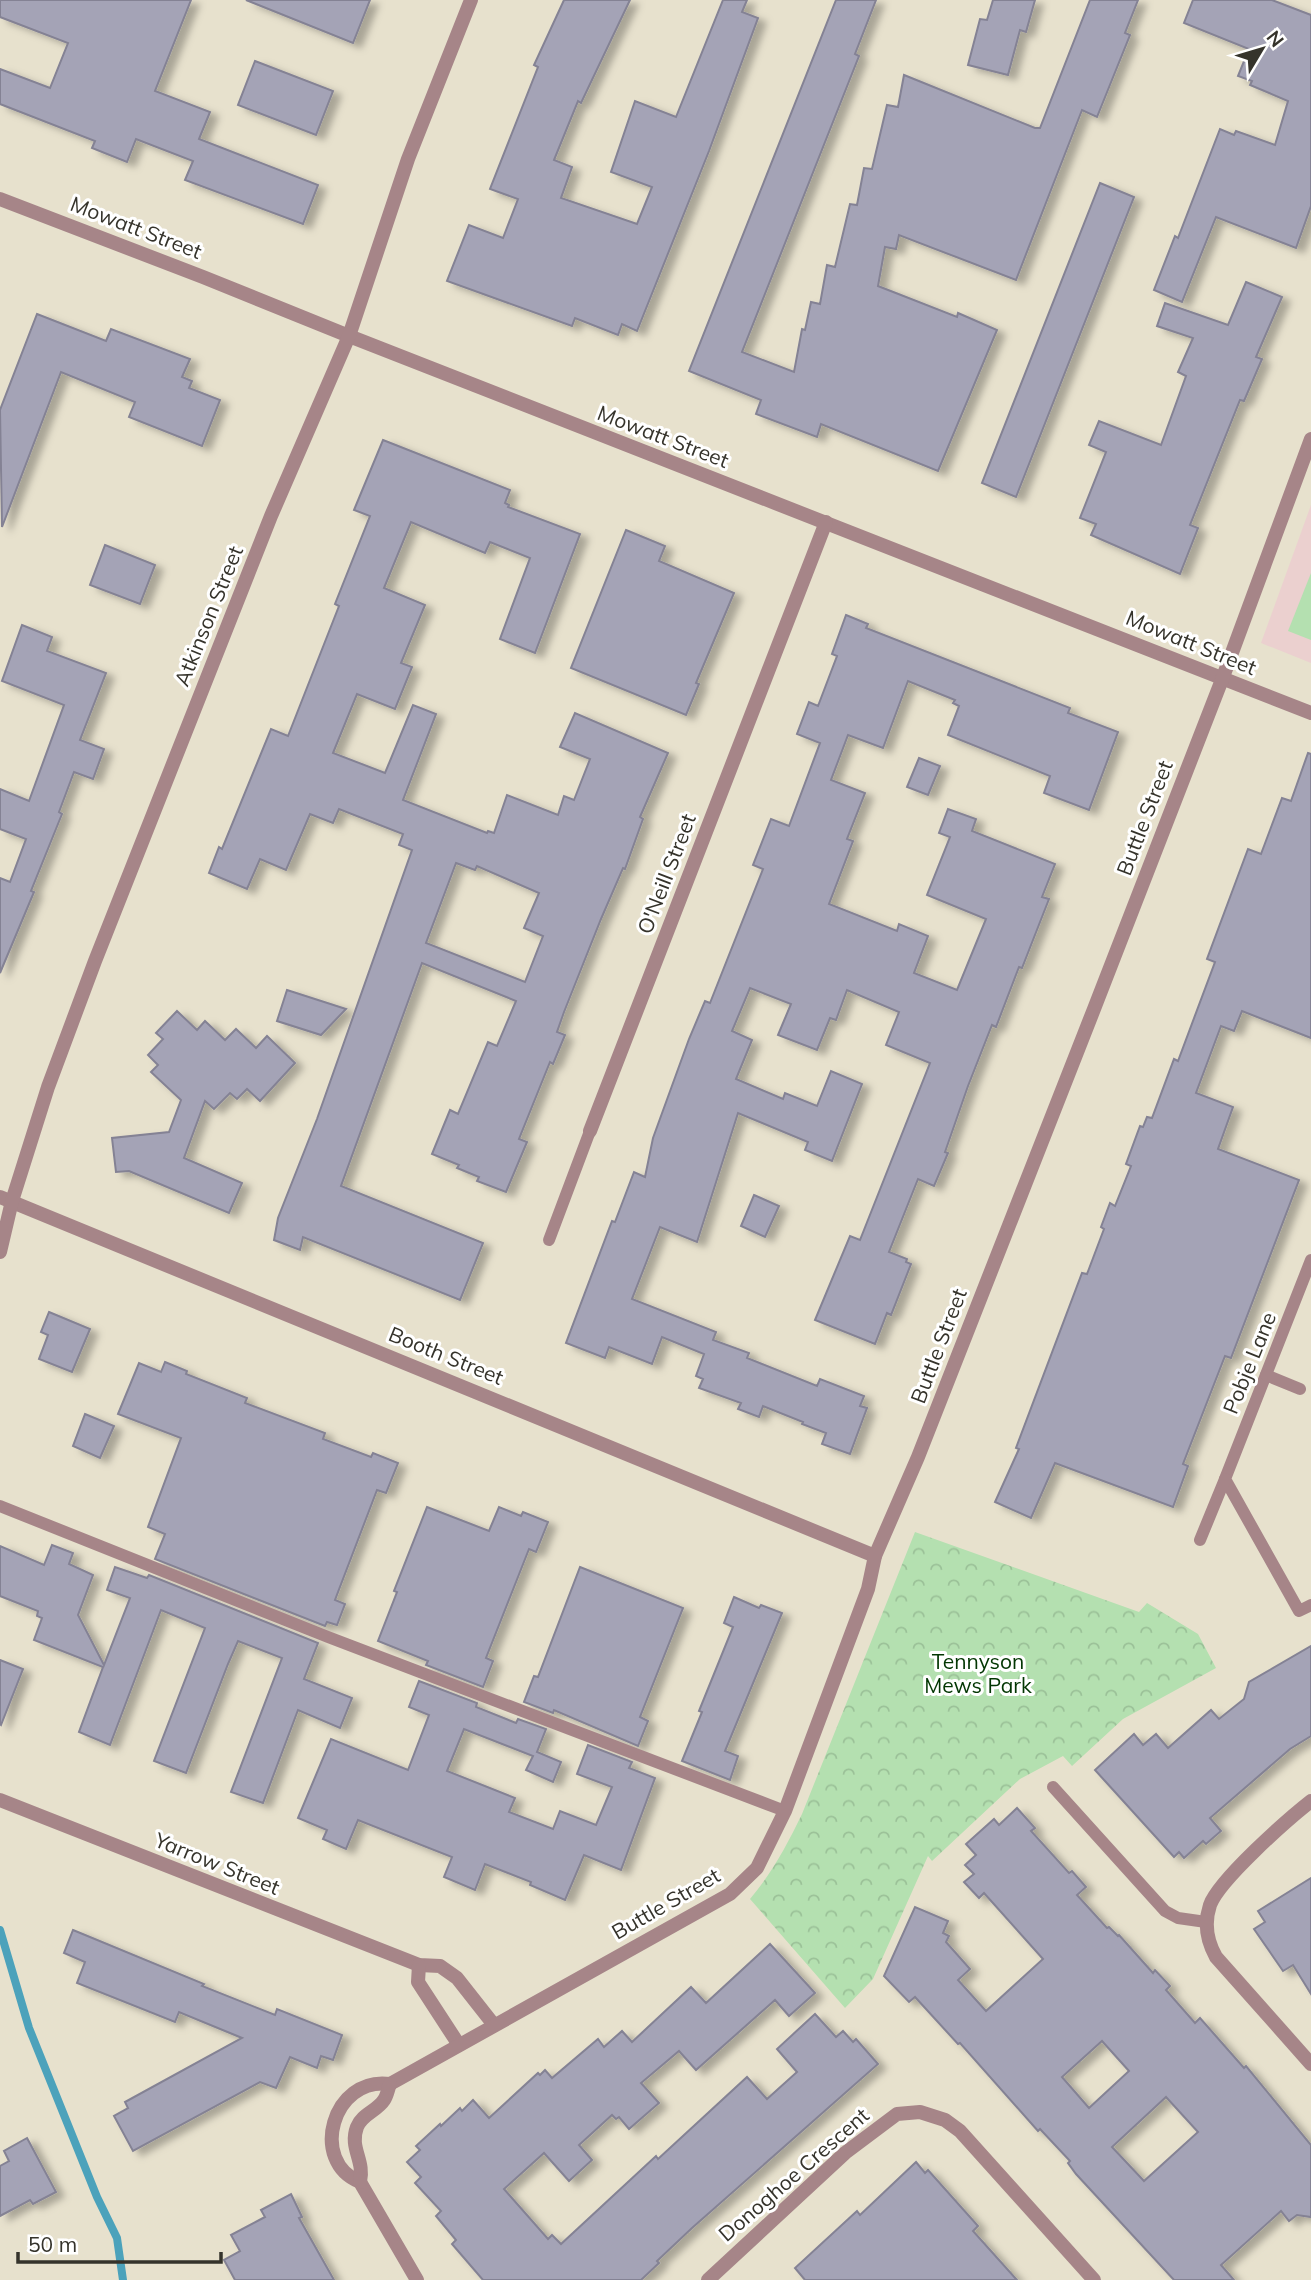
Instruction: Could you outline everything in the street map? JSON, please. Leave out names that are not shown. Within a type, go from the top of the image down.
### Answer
[{"type":"street","name":"Atkinson Street","points":[[0,1252],[6,1199],[48,1087],[271,516],[349,336],[408,159],[471,0]]},
{"type":"street","name":"Mowatt Street","points":[[0,199],[1311,713]]},
{"type":"street","name":"Buttle Street","points":[[390,2084],[730,1894],[757,1868],[785,1811],[868,1589],[875,1556],[918,1457],[1223,677],[1311,439]]},
{"type":"street","name":"O'Neill Street","points":[[590,1131],[826,523]]},
{"type":"street","name":"Booth Street","points":[[6,1199],[875,1556]]},
{"type":"street","name":"Yarrow Street","points":[[0,1800],[419,1965],[440,1966],[457,1978],[494,2025]]},
{"type":"street","points":[[1311,1801],[1226,1881],[1210,1904],[1206,1922],[1216,1957],[1311,2064]]},
{"type":"street","points":[[419,1965],[418,1982],[459,2045]]},
{"type":"street","points":[[360,2182],[363,2169],[356,2150],[356,2132],[361,2120],[384,2101],[390,2084],[376,2082],[357,2090],[341,2107],[334,2122],[332,2139],[336,2158],[347,2176],[360,2182],[417,2280]]},
{"type":"street","name":"Donoghoe Crescent","points":[[708,2280],[845,2153],[897,2114],[920,2112],[945,2120],[960,2131],[1094,2280]]},
{"type":"lane","name":"O'Neill Street","points":[[549,1240],[590,1131]]},
{"type":"lane","name":"Pobje Lane","points":[[1200,1540],[1311,1260]]},
{"type":"lane","points":[[1266,1375],[1300,1389]]},
{"type":"lane","points":[[1225,1479],[1299,1611],[1311,1605]]},
{"type":"lane","points":[[0,1506],[328,1637],[785,1811]]},
{"type":"lane","points":[[1053,1787],[1165,1911],[1178,1918],[1206,1922]]},
{"type":"shaded area","points":[[1311,505],[1311,663],[1261,643]]},
{"type":"green space","points":[[1311,573],[1311,640],[1288,631]]},
{"type":"green space","name":"Tennyson Mews Park","points":[[915,1532],[1139,1612],[1147,1603],[1198,1634],[1216,1668],[1123,1719],[1072,1766],[1063,1756],[1020,1779],[932,1861],[928,1856],[873,1979],[845,2008],[750,1899],[779,1858],[802,1814]]},
{"type":"building","points":[[0,0],[191,0],[155,91],[210,112],[199,139],[318,185],[303,224],[185,180],[193,161],[136,139],[127,162],[92,148],[95,141],[0,104],[0,69],[50,88],[68,43],[0,17]]},
{"type":"building","points":[[246,0],[370,0],[353,43]]},
{"type":"building","points":[[564,0],[630,0],[581,103],[578,101],[554,160],[572,167],[561,198],[637,224],[652,187],[611,172],[635,101],[676,117],[723,0],[747,0],[742,12],[758,18],[709,151],[637,331],[622,324],[618,335],[575,318],[572,326],[447,281],[469,225],[503,238],[518,199],[490,189],[538,67],[534,65]]},
{"type":"building","points":[[836,0],[876,0],[855,54],[859,56],[742,352],[794,372],[802,329],[805,330],[811,302],[820,304],[827,265],[835,267],[850,204],[857,205],[864,168],[872,169],[887,105],[898,107],[904,75],[1040,128],[1090,0],[1138,0],[1125,33],[1130,35],[1097,117],[1082,110],[1016,280],[899,235],[896,249],[885,247],[878,286],[957,317],[958,313],[997,330],[938,471],[821,424],[817,437],[756,414],[761,400],[689,371]]},
{"type":"building","points":[[993,0],[1035,0],[1026,32],[1020,30],[1008,75],[968,65],[980,19],[987,20]]},
{"type":"building","points":[[1193,0],[1272,0],[1311,15],[1311,206],[1296,248],[1216,217],[1182,302],[1154,290],[1175,236],[1178,238],[1220,129],[1234,135],[1236,131],[1275,145],[1288,101],[1250,85],[1252,81],[1238,76],[1249,49],[1184,23]]},
{"type":"building","points":[[255,61],[333,91],[316,135],[238,105]]},
{"type":"building","points":[[1100,183],[1134,197],[1016,497],[982,483]]},
{"type":"building","points":[[1246,282],[1282,297],[1256,357],[1262,359],[1244,401],[1240,400],[1190,525],[1198,528],[1180,574],[1091,535],[1096,524],[1080,518],[1106,452],[1089,445],[1099,421],[1161,445],[1186,376],[1178,372],[1193,338],[1157,326],[1165,303],[1228,325]]},
{"type":"building","points":[[37,314],[106,341],[111,329],[190,359],[182,377],[192,381],[189,388],[220,400],[202,446],[129,417],[135,402],[61,372],[2,527],[0,410]]},
{"type":"building","points":[[383,440],[510,490],[505,503],[508,507],[580,534],[535,653],[500,639],[530,558],[490,542],[485,553],[411,522],[384,588],[425,605],[401,663],[412,667],[395,709],[357,694],[333,753],[385,773],[413,705],[436,714],[403,800],[487,833],[494,833],[507,795],[558,815],[564,796],[574,800],[590,759],[560,747],[575,713],[668,753],[640,817],[643,819],[625,869],[623,868],[601,919],[564,1012],[557,1032],[565,1035],[553,1064],[550,1062],[519,1139],[527,1142],[506,1192],[477,1181],[479,1177],[457,1168],[459,1165],[432,1154],[450,1110],[458,1114],[488,1042],[497,1046],[516,1001],[422,963],[341,1186],[483,1243],[460,1300],[303,1237],[300,1250],[274,1240],[278,1218],[317,1119],[412,850],[399,845],[403,834],[339,809],[333,823],[310,814],[286,870],[260,859],[247,889],[209,873],[219,847],[222,849],[271,729],[288,736],[339,606],[335,604],[370,516],[354,510]],"holes":[[[456,863],[475,870],[477,866],[539,893],[524,928],[543,936],[525,982],[426,943]]]},
{"type":"building","points":[[626,530],[665,546],[659,561],[734,593],[696,683],[699,684],[686,715],[571,668]]},
{"type":"building","points":[[105,545],[155,565],[140,604],[90,585]]},
{"type":"building","points":[[846,615],[868,624],[866,628],[1070,708],[1068,713],[1118,732],[1089,810],[1044,793],[1050,776],[948,735],[959,706],[953,703],[955,700],[908,681],[883,748],[848,735],[831,780],[865,793],[847,839],[853,841],[829,904],[897,931],[899,924],[928,936],[914,973],[957,990],[986,919],[927,895],[950,837],[939,833],[948,809],[976,819],[972,831],[1055,864],[1042,897],[1049,899],[996,1027],[992,1025],[934,1186],[918,1179],[889,1252],[907,1259],[906,1262],[911,1264],[891,1315],[887,1313],[875,1344],[815,1320],[850,1236],[860,1240],[930,1063],[886,1045],[899,1012],[847,990],[836,1020],[830,1018],[817,1050],[778,1035],[791,1004],[750,988],[732,1031],[752,1040],[736,1079],[783,1099],[785,1093],[817,1106],[831,1071],[862,1084],[832,1161],[805,1150],[808,1142],[738,1113],[697,1242],[660,1227],[632,1299],[716,1332],[713,1340],[749,1353],[747,1358],[817,1386],[820,1379],[864,1396],[860,1406],[867,1408],[850,1454],[822,1444],[826,1433],[802,1424],[803,1422],[763,1406],[759,1417],[738,1409],[741,1403],[699,1388],[703,1379],[696,1376],[704,1354],[662,1337],[652,1364],[609,1347],[605,1358],[566,1343],[612,1221],[615,1222],[634,1172],[645,1177],[653,1138],[689,1039],[705,1001],[710,1003],[763,869],[753,865],[771,819],[789,826],[820,743],[797,734],[809,702],[818,706],[837,656],[832,654]]},
{"type":"building","points":[[22,625],[52,637],[47,651],[106,673],[80,740],[104,749],[93,779],[74,772],[59,812],[62,814],[31,891],[34,892],[0,973],[0,878],[10,882],[26,839],[0,829],[0,789],[29,801],[64,705],[2,681]]},
{"type":"building","points":[[1308,753],[1311,754],[1311,1038],[1242,1011],[1234,1031],[1221,1026],[1196,1093],[1233,1107],[1218,1149],[1299,1180],[1231,1358],[1225,1356],[1183,1464],[1188,1466],[1173,1507],[1055,1463],[1031,1518],[995,1502],[1019,1449],[1016,1448],[1082,1273],[1087,1274],[1104,1229],[1101,1227],[1110,1203],[1115,1206],[1131,1166],[1126,1164],[1140,1126],[1143,1127],[1147,1117],[1152,1118],[1174,1059],[1178,1061],[1215,962],[1207,959],[1248,849],[1261,854],[1282,798],[1291,801]]},
{"type":"building","points":[[919,758],[940,766],[928,795],[907,787]]},
{"type":"building","points":[[287,990],[346,1009],[321,1035],[277,1021]]},
{"type":"building","points":[[177,1011],[197,1030],[205,1021],[225,1040],[236,1029],[256,1048],[267,1036],[295,1063],[260,1101],[247,1089],[237,1099],[230,1093],[214,1109],[205,1101],[184,1158],[242,1183],[229,1213],[129,1171],[116,1172],[112,1138],[169,1132],[181,1100],[151,1072],[158,1065],[148,1055],[163,1039],[156,1033]]},
{"type":"building","points":[[754,1195],[779,1206],[765,1237],[741,1226]]},
{"type":"building","points":[[49,1312],[90,1329],[72,1372],[39,1359],[48,1335],[41,1332]]},
{"type":"building","points":[[165,1362],[187,1371],[186,1374],[247,1398],[245,1403],[325,1433],[323,1439],[371,1457],[373,1453],[398,1463],[386,1493],[377,1490],[335,1600],[345,1604],[337,1625],[327,1622],[325,1626],[155,1559],[165,1534],[148,1527],[181,1438],[118,1414],[139,1363],[161,1372]]},
{"type":"building","points":[[85,1414],[114,1426],[100,1458],[73,1446]]},
{"type":"building","points":[[427,1507],[489,1531],[499,1507],[521,1516],[523,1512],[548,1522],[536,1552],[529,1549],[486,1658],[493,1661],[483,1687],[426,1665],[428,1661],[378,1641],[397,1592],[394,1591]]},
{"type":"building","points":[[52,1545],[73,1553],[69,1564],[93,1575],[78,1615],[104,1665],[130,1598],[107,1590],[115,1567],[147,1578],[149,1575],[318,1643],[304,1679],[352,1698],[340,1728],[298,1710],[263,1803],[231,1792],[282,1658],[238,1641],[186,1773],[154,1761],[205,1628],[161,1610],[110,1745],[79,1732],[103,1667],[34,1640],[42,1618],[37,1616],[38,1611],[0,1596],[0,1546],[44,1565]]},
{"type":"building","points":[[580,1567],[683,1608],[640,1717],[648,1721],[638,1746],[554,1710],[553,1713],[524,1702],[534,1676],[538,1677]]},
{"type":"building","points":[[734,1597],[759,1608],[761,1605],[782,1613],[725,1751],[738,1756],[730,1780],[682,1761],[733,1627],[724,1623]]},
{"type":"building","points":[[1311,1646],[1311,1736],[1290,1749],[1210,1818],[1221,1831],[1206,1844],[1203,1841],[1184,1858],[1179,1852],[1174,1857],[1095,1770],[1134,1734],[1143,1745],[1156,1734],[1168,1748],[1211,1710],[1219,1719],[1244,1699],[1249,1682]]},
{"type":"building","points":[[0,1660],[23,1669],[1,1725],[0,1724]]},
{"type":"building","points":[[419,1681],[477,1703],[476,1707],[516,1723],[518,1719],[546,1729],[537,1752],[561,1762],[553,1782],[526,1770],[533,1756],[464,1729],[447,1771],[515,1798],[509,1812],[553,1829],[560,1811],[596,1825],[612,1787],[577,1774],[588,1745],[632,1762],[629,1768],[655,1778],[621,1870],[584,1855],[565,1900],[530,1885],[531,1882],[485,1864],[475,1890],[444,1877],[452,1857],[358,1820],[346,1849],[323,1839],[327,1830],[298,1818],[331,1739],[408,1770],[429,1715],[409,1707]]},
{"type":"building","points":[[1017,1808],[1035,1828],[1031,1831],[1069,1873],[1072,1871],[1086,1887],[1077,1895],[1107,1928],[1119,1935],[1153,1973],[1155,1970],[1170,1986],[1166,1990],[1195,2023],[1200,2018],[1244,2068],[1246,2066],[1311,2145],[1311,2217],[1297,2215],[1289,2221],[1281,2211],[1221,2265],[1234,2280],[1174,2280],[1076,2174],[1068,2163],[1070,2161],[1040,2129],[1038,2131],[960,2043],[958,2044],[915,1997],[909,2002],[884,1976],[915,1907],[948,1921],[943,1933],[949,1936],[946,1942],[970,1969],[958,1980],[986,2011],[1043,1959],[984,1893],[979,1898],[964,1882],[974,1874],[965,1865],[976,1855],[966,1844],[994,1819],[999,1825]],"holes":[[[1102,2041],[1129,2071],[1089,2108],[1062,2077]],[[1166,2097],[1198,2132],[1144,2181],[1112,2147]]]},
{"type":"building","points":[[1311,1878],[1311,1994],[1293,1965],[1283,1971],[1254,1929],[1265,1922],[1258,1911]]},
{"type":"building","points":[[73,1930],[275,2015],[277,2009],[342,2035],[333,2060],[321,2056],[317,2068],[290,2057],[276,2088],[260,2082],[133,2151],[114,2116],[128,2108],[125,2102],[242,2038],[179,2012],[175,2022],[77,1983],[85,1962],[64,1953]]},
{"type":"building","points":[[770,1944],[815,1993],[789,2016],[775,2000],[696,2070],[679,2051],[641,2083],[659,2103],[629,2129],[619,2117],[616,2119],[612,2115],[579,2145],[592,2160],[569,2181],[544,2153],[504,2189],[548,2239],[552,2235],[561,2244],[747,2077],[767,2099],[797,2072],[777,2049],[815,2014],[836,2037],[843,2031],[853,2042],[856,2039],[878,2064],[692,2228],[641,2280],[483,2280],[452,2244],[456,2240],[436,2216],[441,2211],[415,2183],[421,2177],[407,2162],[420,2150],[416,2146],[473,2100],[489,2118],[538,2073],[540,2075],[545,2070],[552,2078],[598,2039],[604,2047],[622,2031],[632,2042],[691,1987],[706,2003]]},
{"type":"building","points":[[27,2138],[56,2192],[33,2204],[30,2200],[0,2216],[0,2166],[9,2161],[4,2151]]},
{"type":"building","points":[[916,2162],[925,2173],[928,2170],[978,2226],[973,2231],[1017,2280],[805,2280],[795,2268],[857,2211],[860,2215]]},
{"type":"building","points":[[291,2194],[302,2217],[299,2218],[334,2280],[235,2280],[224,2260],[240,2251],[231,2235],[265,2217],[261,2210]]},
{"type":"waterway","points":[[0,1930],[29,2028],[97,2197],[117,2238],[123,2280]]}]
